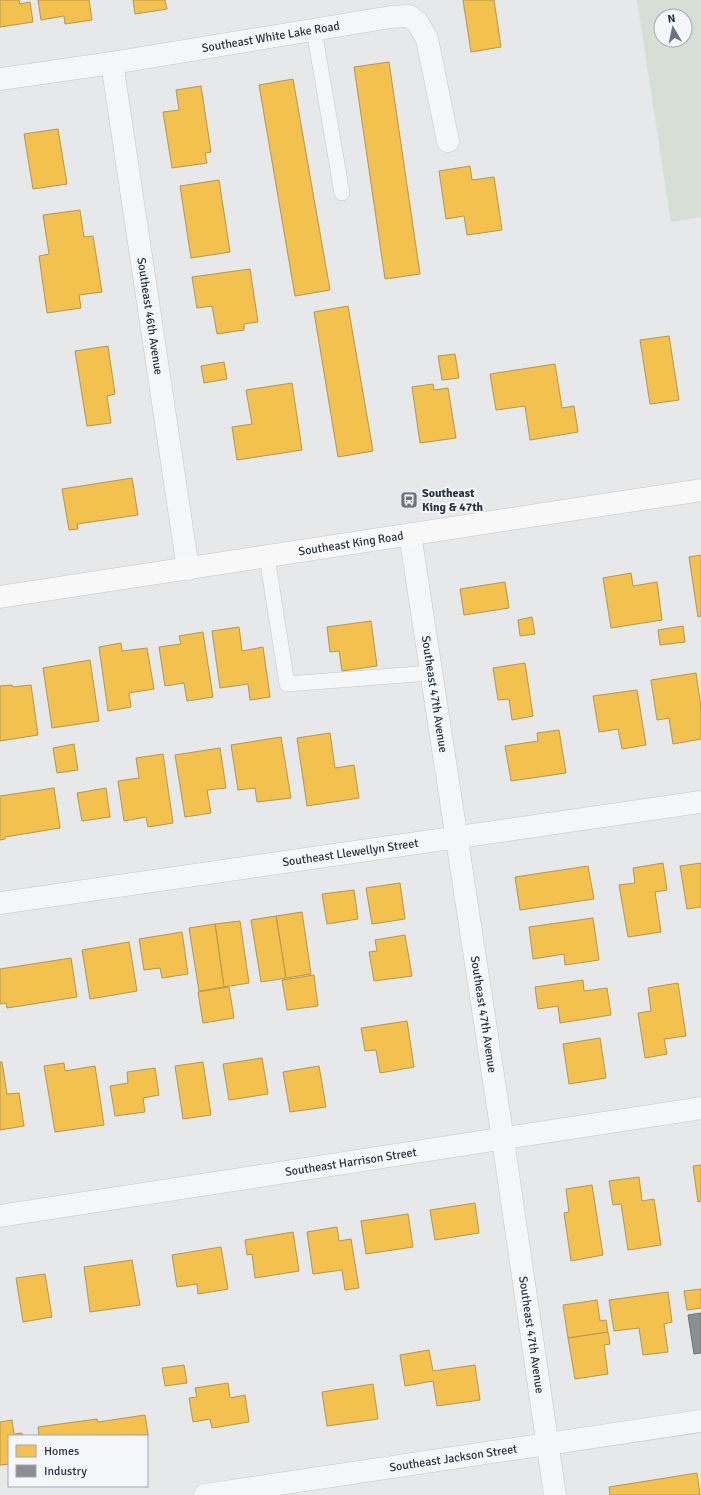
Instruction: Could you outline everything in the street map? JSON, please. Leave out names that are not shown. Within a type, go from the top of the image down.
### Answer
[{"type":"main road","name":"Southeast King Road","points":[[0,597],[188,570],[410,534],[701,490]]},
{"type":"street","name":"Southeast White Lake Road","points":[[0,79],[112,63],[391,17],[409,16],[418,23],[427,39],[448,141]]},
{"type":"street","name":"Southeast 46th Avenue","points":[[112,63],[188,570]]},
{"type":"street","name":"Southeast 47th Avenue","points":[[410,534],[503,1140],[555,1495]]},
{"type":"street","name":"Southeast Llewellyn Street","points":[[0,903],[701,802]]},
{"type":"street","name":"Southeast Harrison Street","points":[[0,1216],[503,1140],[701,1108]]},
{"type":"street","name":"Southeast Jackson Street","points":[[206,1495],[701,1421]]},
{"type":"lane","points":[[314,30],[342,194]]},
{"type":"lane","points":[[267,557],[287,684],[431,673]]},
{"type":"shaded area","points":[[637,0],[701,0],[701,217],[671,222]]},
{"type":"building: Homes","points":[[0,0],[19,0],[20,4],[30,2],[33,22],[0,27]]},
{"type":"building: Homes","points":[[38,0],[89,0],[92,20],[65,24],[64,16],[41,20]]},
{"type":"building: Homes","points":[[133,0],[165,0],[167,9],[135,14]]},
{"type":"building: Homes","points":[[463,0],[494,0],[501,47],[471,52]]},
{"type":"building: Homes","points":[[389,62],[420,274],[385,279],[354,67]]},
{"type":"building: Homes","points":[[293,79],[330,290],[295,296],[259,85]]},
{"type":"building: Homes","points":[[201,86],[211,152],[205,153],[207,163],[172,168],[163,112],[179,110],[176,90]]},
{"type":"building: Homes","points":[[58,129],[67,184],[33,189],[24,134]]},
{"type":"building: Homes","points":[[470,166],[472,180],[494,177],[502,230],[467,235],[464,216],[446,219],[439,171]]},
{"type":"building: Homes","points":[[219,180],[230,252],[191,258],[180,186]]},
{"type":"building: Homes","points":[[80,210],[84,237],[93,236],[102,292],[79,295],[81,308],[47,313],[39,256],[49,254],[43,215]]},
{"type":"building: Homes","points":[[250,269],[258,322],[244,324],[244,330],[217,334],[212,306],[197,308],[192,277]]},
{"type":"building: Homes","points":[[348,306],[373,451],[338,457],[314,312]]},
{"type":"building: Homes","points":[[669,336],[679,400],[650,404],[640,340]]},
{"type":"building: Homes","points":[[108,346],[115,394],[107,396],[111,423],[87,426],[75,351]]},
{"type":"building: Homes","points":[[455,354],[459,378],[442,380],[438,356]]},
{"type":"building: Homes","points":[[224,362],[227,379],[204,383],[201,366]]},
{"type":"building: Homes","points":[[555,364],[562,408],[574,406],[578,432],[530,440],[525,406],[496,410],[490,374]]},
{"type":"building: Homes","points":[[292,383],[302,450],[237,460],[232,427],[252,424],[246,390]]},
{"type":"building: Homes","points":[[433,384],[434,390],[448,388],[456,438],[420,443],[412,387]]},
{"type":"building: Homes","points":[[132,478],[138,515],[77,524],[78,529],[69,530],[62,489]]},
{"type":"building: Homes","points":[[701,555],[701,616],[698,617],[689,557]]},
{"type":"building: Homes","points":[[631,573],[633,586],[657,582],[662,620],[611,628],[603,578]]},
{"type":"building: Homes","points":[[505,582],[509,608],[464,615],[460,589]]},
{"type":"building: Homes","points":[[532,617],[535,634],[520,636],[518,620]]},
{"type":"building: Homes","points":[[371,621],[377,666],[342,671],[339,651],[330,652],[327,627]]},
{"type":"building: Homes","points":[[683,626],[685,642],[660,645],[658,630]]},
{"type":"building: Homes","points":[[239,627],[242,651],[263,647],[270,697],[250,700],[248,684],[220,688],[212,631]]},
{"type":"building: Homes","points":[[203,632],[213,697],[187,701],[184,683],[165,686],[159,647],[181,644],[179,636]]},
{"type":"building: Homes","points":[[121,643],[122,651],[147,648],[154,689],[129,693],[131,707],[108,711],[99,647]]},
{"type":"building: Homes","points":[[90,660],[99,721],[52,728],[43,668]]},
{"type":"building: Homes","points":[[525,663],[533,716],[512,720],[509,699],[498,700],[493,668]]},
{"type":"building: Homes","points":[[696,673],[701,708],[701,739],[673,744],[669,718],[657,720],[651,680]]},
{"type":"building: Homes","points":[[12,685],[13,687],[31,685],[38,735],[0,741],[0,686]]},
{"type":"building: Homes","points":[[637,690],[646,745],[622,749],[618,729],[599,732],[593,696]]},
{"type":"building: Homes","points":[[559,730],[566,773],[511,781],[505,746],[538,741],[537,733]]},
{"type":"building: Homes","points":[[330,733],[335,768],[354,765],[359,798],[307,806],[297,738]]},
{"type":"building: Homes","points":[[281,737],[291,798],[257,802],[255,788],[238,790],[231,745]]},
{"type":"building: Homes","points":[[74,744],[78,770],[57,773],[53,748]]},
{"type":"building: Homes","points":[[220,748],[226,788],[207,790],[211,813],[185,817],[175,755]]},
{"type":"building: Homes","points":[[163,754],[173,823],[148,827],[146,817],[124,821],[118,781],[139,778],[136,758]]},
{"type":"building: Homes","points":[[54,788],[60,828],[5,837],[5,839],[0,840],[0,796]]},
{"type":"building: Homes","points":[[106,788],[110,817],[82,821],[77,793]]},
{"type":"building: Homes","points":[[663,863],[667,890],[655,892],[661,932],[628,937],[619,885],[635,883],[633,868]]},
{"type":"building: Homes","points":[[701,863],[701,907],[687,909],[680,866]]},
{"type":"building: Homes","points":[[588,866],[594,899],[520,910],[515,877]]},
{"type":"building: Homes","points":[[400,883],[405,919],[372,924],[366,888]]},
{"type":"building: Homes","points":[[354,890],[358,919],[327,924],[322,894]]},
{"type":"building: Homes","points":[[302,912],[311,974],[286,978],[276,916]]},
{"type":"building: Homes","points":[[276,916],[286,978],[261,982],[251,920]]},
{"type":"building: Homes","points":[[593,918],[599,960],[565,965],[564,954],[533,959],[529,927]]},
{"type":"building: Homes","points":[[240,921],[249,983],[224,987],[215,924]]},
{"type":"building: Homes","points":[[215,924],[224,987],[199,991],[189,928]]},
{"type":"building: Homes","points":[[182,932],[188,974],[162,978],[160,968],[144,970],[139,939]]},
{"type":"building: Homes","points":[[405,935],[412,976],[374,981],[369,952],[377,951],[375,940]]},
{"type":"building: Homes","points":[[129,942],[137,991],[90,999],[82,950]]},
{"type":"building: Homes","points":[[71,958],[77,997],[7,1008],[6,1003],[0,1004],[0,969]]},
{"type":"building: Homes","points":[[314,975],[318,1006],[287,1010],[282,980]]},
{"type":"building: Homes","points":[[583,980],[584,991],[607,988],[611,1015],[560,1023],[558,1006],[538,1009],[535,987]]},
{"type":"building: Homes","points":[[678,983],[686,1036],[664,1039],[667,1054],[645,1058],[638,1013],[651,1011],[648,988]]},
{"type":"building: Homes","points":[[229,987],[234,1018],[203,1023],[198,992]]},
{"type":"building: Homes","points":[[407,1021],[414,1067],[380,1073],[376,1050],[365,1051],[361,1028]]},
{"type":"building: Homes","points":[[600,1038],[606,1078],[569,1084],[563,1044]]},
{"type":"building: Homes","points":[[262,1058],[268,1094],[229,1100],[223,1064]]},
{"type":"building: Homes","points":[[0,1062],[2,1062],[7,1094],[19,1093],[24,1126],[0,1130]]},
{"type":"building: Homes","points":[[203,1062],[211,1115],[183,1119],[175,1066]]},
{"type":"building: Homes","points":[[64,1063],[65,1071],[95,1066],[104,1125],[55,1132],[44,1066]]},
{"type":"building: Homes","points":[[319,1066],[326,1107],[290,1112],[283,1072]]},
{"type":"building: Homes","points":[[155,1068],[159,1095],[143,1098],[145,1112],[115,1116],[110,1086],[128,1083],[127,1072]]},
{"type":"building: Homes","points":[[701,1165],[701,1201],[698,1202],[693,1166]]},
{"type":"building: Homes","points":[[639,1177],[642,1201],[654,1199],[661,1245],[628,1250],[621,1204],[613,1205],[609,1181]]},
{"type":"building: Homes","points":[[592,1185],[603,1255],[571,1261],[564,1213],[569,1212],[566,1189]]},
{"type":"building: Homes","points":[[475,1203],[479,1233],[435,1240],[430,1210]]},
{"type":"building: Homes","points":[[408,1214],[413,1247],[366,1254],[361,1221]]},
{"type":"building: Homes","points":[[337,1227],[339,1241],[351,1239],[359,1288],[345,1290],[342,1270],[313,1274],[307,1232]]},
{"type":"building: Homes","points":[[293,1232],[299,1271],[255,1278],[252,1254],[247,1255],[245,1240]]},
{"type":"building: Homes","points":[[221,1247],[228,1289],[198,1294],[197,1284],[177,1287],[172,1255]]},
{"type":"building: Homes","points":[[132,1260],[140,1305],[90,1312],[84,1267]]},
{"type":"building: Homes","points":[[45,1274],[52,1317],[23,1322],[16,1278]]},
{"type":"building: Homes","points":[[701,1289],[701,1308],[687,1310],[684,1291]]},
{"type":"building: Homes","points":[[668,1292],[672,1322],[664,1324],[668,1352],[643,1355],[639,1328],[614,1331],[609,1300]]},
{"type":"building: Homes","points":[[597,1300],[600,1321],[606,1320],[608,1332],[568,1338],[563,1305]]},
{"type":"building: Homes","points":[[608,1332],[610,1344],[604,1345],[608,1374],[575,1379],[568,1338]]},
{"type":"building: Homes","points":[[429,1350],[433,1371],[475,1365],[480,1400],[437,1406],[433,1381],[405,1386],[400,1355]]},
{"type":"building: Homes","points":[[184,1365],[187,1383],[165,1386],[162,1368]]},
{"type":"building: Homes","points":[[228,1383],[230,1398],[245,1395],[249,1422],[212,1428],[210,1419],[193,1422],[189,1398],[197,1397],[195,1388]]},
{"type":"building: Homes","points":[[373,1384],[378,1419],[327,1426],[322,1392]]},
{"type":"building: Homes","points":[[145,1415],[148,1435],[39,1435],[38,1427],[97,1419],[98,1422]]},
{"type":"building: Homes","points":[[12,1420],[14,1434],[22,1433],[23,1435],[8,1435],[8,1464],[0,1465],[0,1422]]},
{"type":"building: Homes","points":[[697,1473],[700,1495],[610,1495],[609,1487]]},
{"type":"building: Industry","points":[[701,1313],[701,1353],[694,1354],[688,1315]]},
{"type":"place","name":"Southeast King & 47th","points":[[409,500]]}]
